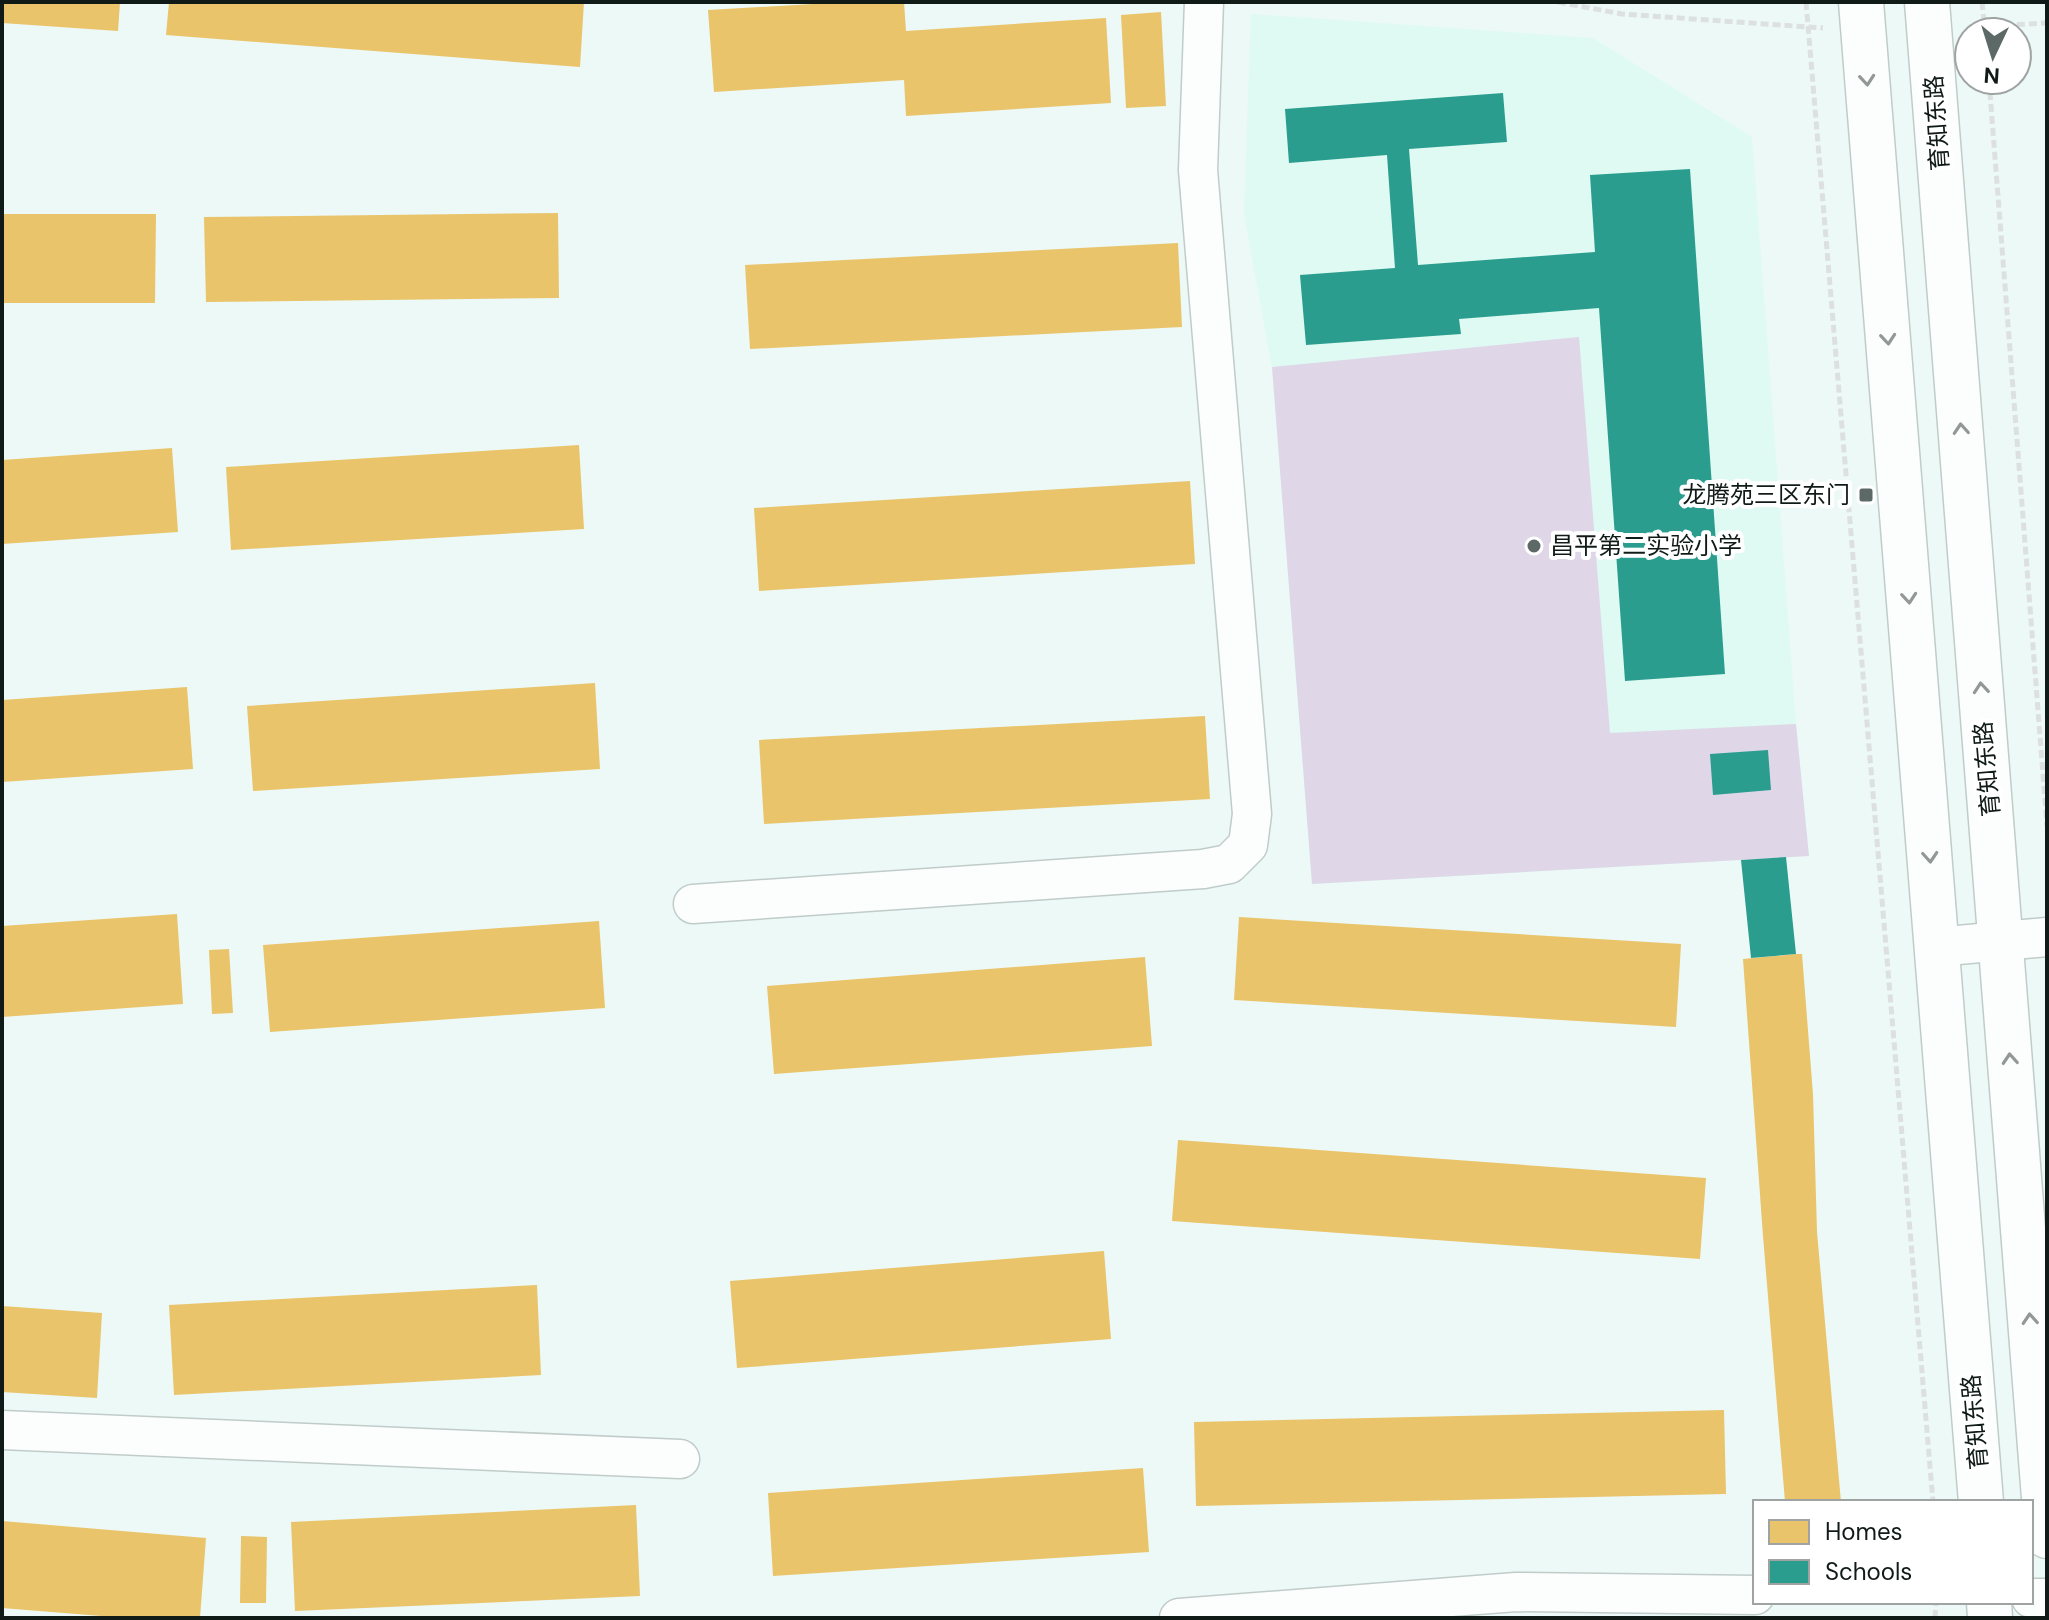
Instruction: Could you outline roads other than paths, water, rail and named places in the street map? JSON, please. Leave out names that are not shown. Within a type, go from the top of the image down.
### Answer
[{"type":"main road","name":"育知东路","points":[[1861,2],[1981,1500]]},
{"type":"main road","name":"育知东路","points":[[1927,2],[2047,1536]]},
{"type":"street","points":[[693,904],[1203,869],[1229,864],[1248,845],[1252,814],[1198,170],[1204,2]]},
{"type":"street","points":[[1936,947],[2047,937]]},
{"type":"street","points":[[2,1430],[680,1459]]},
{"type":"street","points":[[1179,1618],[1516,1592],[1753,1595]]},
{"type":"place","name":"龙腾苑三区东门","points":[[1866,495]]},
{"type":"place","name":"昌平第二实验小学","points":[[1534,546]]}]
